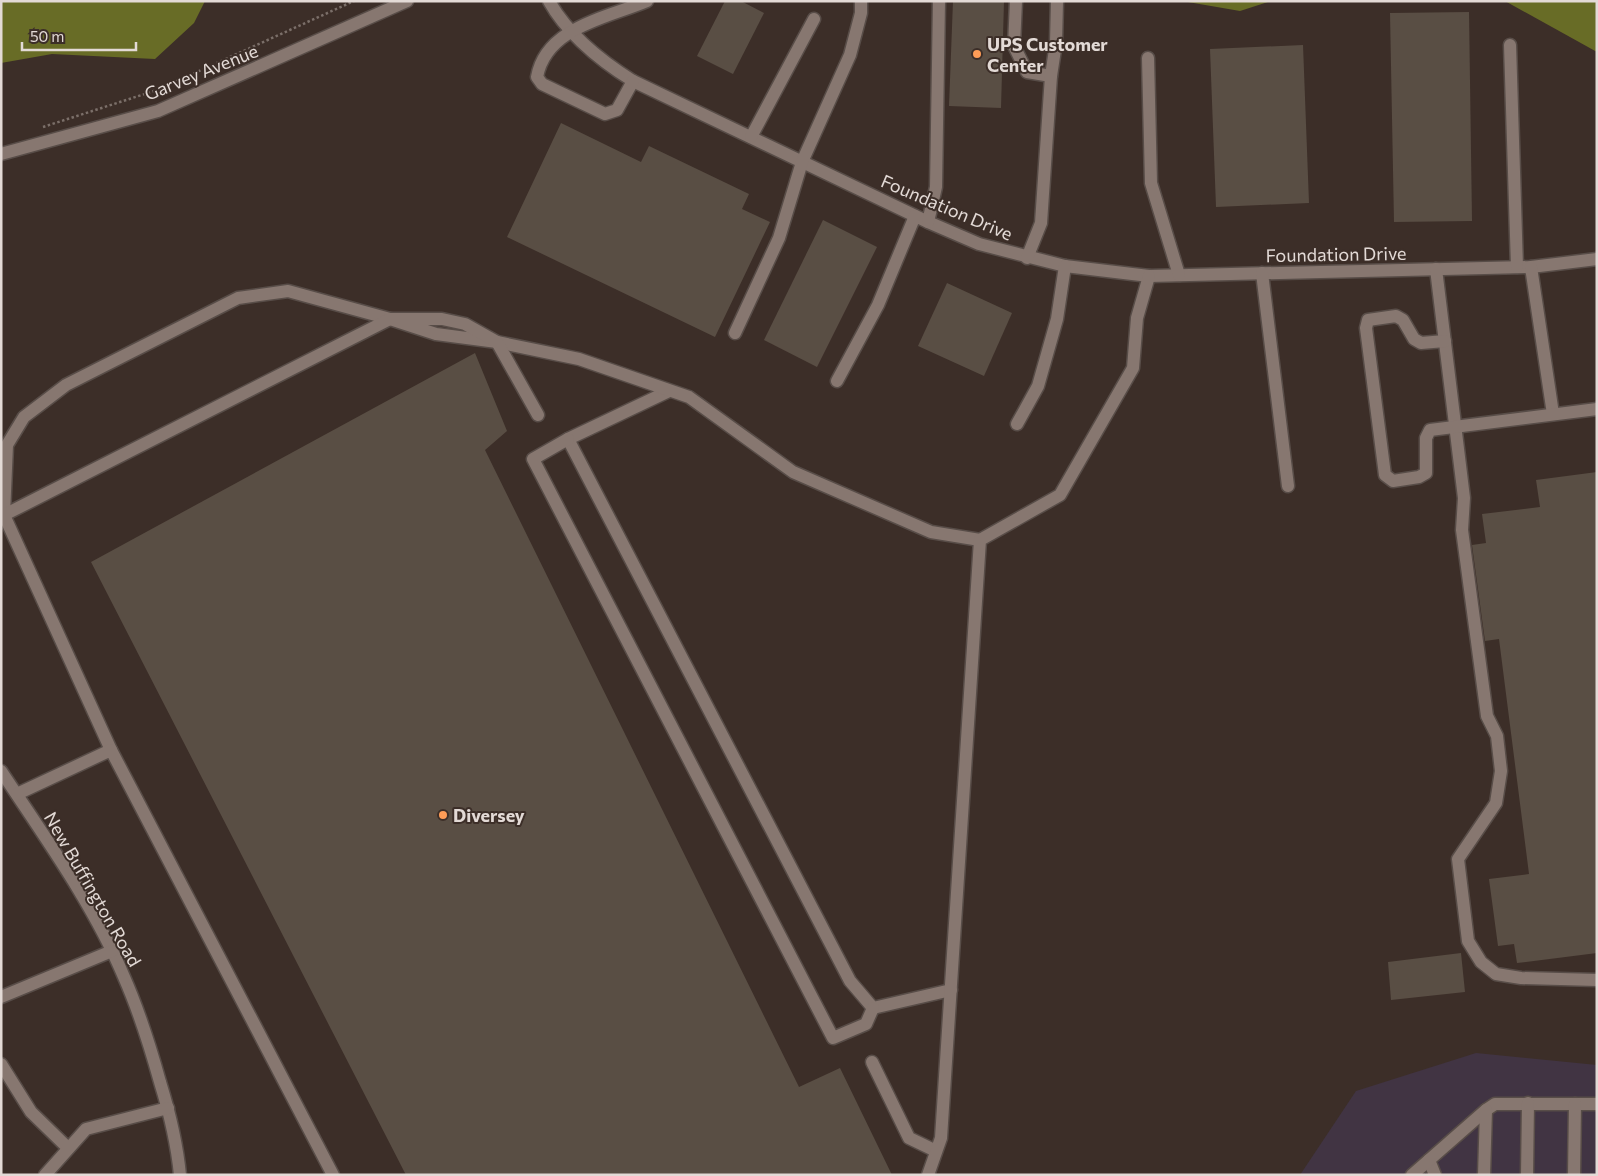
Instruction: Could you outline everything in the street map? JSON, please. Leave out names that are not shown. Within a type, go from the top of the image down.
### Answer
[{"type":"street","name":"Garvey Avenue","points":[[1,154],[158,111],[407,1]]},
{"type":"street","name":"Foundation Drive","points":[[549,1],[571,30],[610,66],[633,81],[928,222],[978,244],[1028,258],[1065,266],[1149,276],[1531,267],[1597,259]]},
{"type":"street","points":[[633,81],[617,110],[605,114],[542,84],[537,77],[539,66],[548,50],[571,30],[647,1]]},
{"type":"street","points":[[735,333],[779,238],[802,162],[850,55],[861,13],[861,1]]},
{"type":"street","points":[[928,222],[936,187],[939,1]]},
{"type":"street","points":[[1016,1],[1014,46],[1027,72],[1051,76]]},
{"type":"street","points":[[1028,258],[1042,223],[1051,76],[1056,43],[1057,1]]},
{"type":"street","points":[[751,137],[814,19]]},
{"type":"street","points":[[1510,44],[1517,267]]},
{"type":"street","points":[[1148,58],[1151,183],[1179,275]]},
{"type":"street","points":[[837,381],[878,305],[915,216]]},
{"type":"street","points":[[1017,424],[1038,386],[1057,319],[1065,266]]},
{"type":"street","points":[[1531,267],[1553,414]]},
{"type":"street","points":[[1436,269],[1464,498],[1463,540],[1487,716],[1497,736],[1501,771],[1496,803],[1458,859],[1468,941],[1481,962],[1496,974],[1521,978],[1597,980]]},
{"type":"street","points":[[1262,273],[1288,486]]},
{"type":"street","points":[[333,1175],[112,750],[4,515],[7,445],[24,417],[66,385],[238,298],[288,291],[390,319],[436,334],[496,342],[579,359],[688,397],[793,472],[931,532],[980,540],[1060,495],[1133,368],[1137,318],[1149,276]]},
{"type":"street","points":[[1445,340],[1421,343],[1414,339],[1403,320],[1396,316],[1368,320],[1366,328],[1385,476],[1393,481],[1419,477],[1426,473],[1426,438],[1430,430],[1597,409]]},
{"type":"street","points":[[4,515],[390,319]]},
{"type":"street","points":[[496,342],[538,415]]},
{"type":"street","points":[[669,391],[568,439],[533,459],[833,1038],[866,1024],[873,1008]]},
{"type":"street","points":[[568,439],[850,981],[873,1008]]},
{"type":"street","points":[[928,1175],[941,1138],[980,540]]},
{"type":"street","points":[[17,794],[112,750]]},
{"type":"street","name":"New Buffington Road","points":[[1,771],[50,845],[112,951],[124,976],[149,1043],[168,1108],[180,1175]]},
{"type":"street","points":[[1,997],[112,951]]},
{"type":"street","points":[[873,1008],[950,990]]},
{"type":"street","points":[[872,1062],[909,1138],[936,1151]]},
{"type":"street","points":[[1,1064],[31,1112],[68,1148]]},
{"type":"street","points":[[1527,1175],[1528,1103]]},
{"type":"street","points":[[1412,1175],[1486,1110],[1496,1104],[1597,1104]]},
{"type":"street","points":[[1574,1175],[1575,1104]]},
{"type":"street","points":[[45,1175],[86,1129],[168,1108]]},
{"type":"street","points":[[1484,1175],[1486,1110]]},
{"type":"street","points":[[1429,1160],[1435,1175]]},
{"type":"path","points":[[35,129],[157,90],[354,1]]},
{"type":"shaded area","points":[[1476,1053],[1597,1065],[1597,1175],[1300,1175],[1356,1091]]},
{"type":"green space","points":[[1,1],[205,1],[194,23],[155,59],[52,54],[1,63]]},
{"type":"green space","points":[[1182,1],[1271,1],[1240,11]]},
{"type":"green space","points":[[1505,1],[1597,1],[1597,52]]},
{"type":"building","points":[[725,1],[741,1],[764,13],[733,74],[697,56]]},
{"type":"building","name":"UPS Customer Center","points":[[953,1],[1004,1],[1001,108],[949,106]]},
{"type":"building","points":[[1469,12],[1472,221],[1394,222],[1390,13]]},
{"type":"building","points":[[1303,45],[1309,203],[1216,207],[1210,49]]},
{"type":"building","points":[[561,123],[641,162],[649,146],[749,194],[742,209],[770,222],[715,337],[507,237]]},
{"type":"building","points":[[823,220],[877,247],[817,367],[764,340]]},
{"type":"building","points":[[947,283],[1012,313],[984,376],[918,346]]},
{"type":"building","name":"Diversey","points":[[475,353],[507,431],[485,450],[799,1087],[840,1068],[892,1175],[406,1175],[91,562]]},
{"type":"building","points":[[1597,472],[1597,953],[1517,963],[1514,944],[1498,946],[1489,879],[1529,874],[1499,639],[1485,641],[1472,545],[1486,543],[1482,514],[1540,507],[1536,480]]},
{"type":"building","points":[[1461,953],[1465,992],[1391,1000],[1388,962]]},
{"type":"place","name":"UPS Customer Center","points":[[977,54]]},
{"type":"place","name":"Diversey","points":[[443,815]]}]
